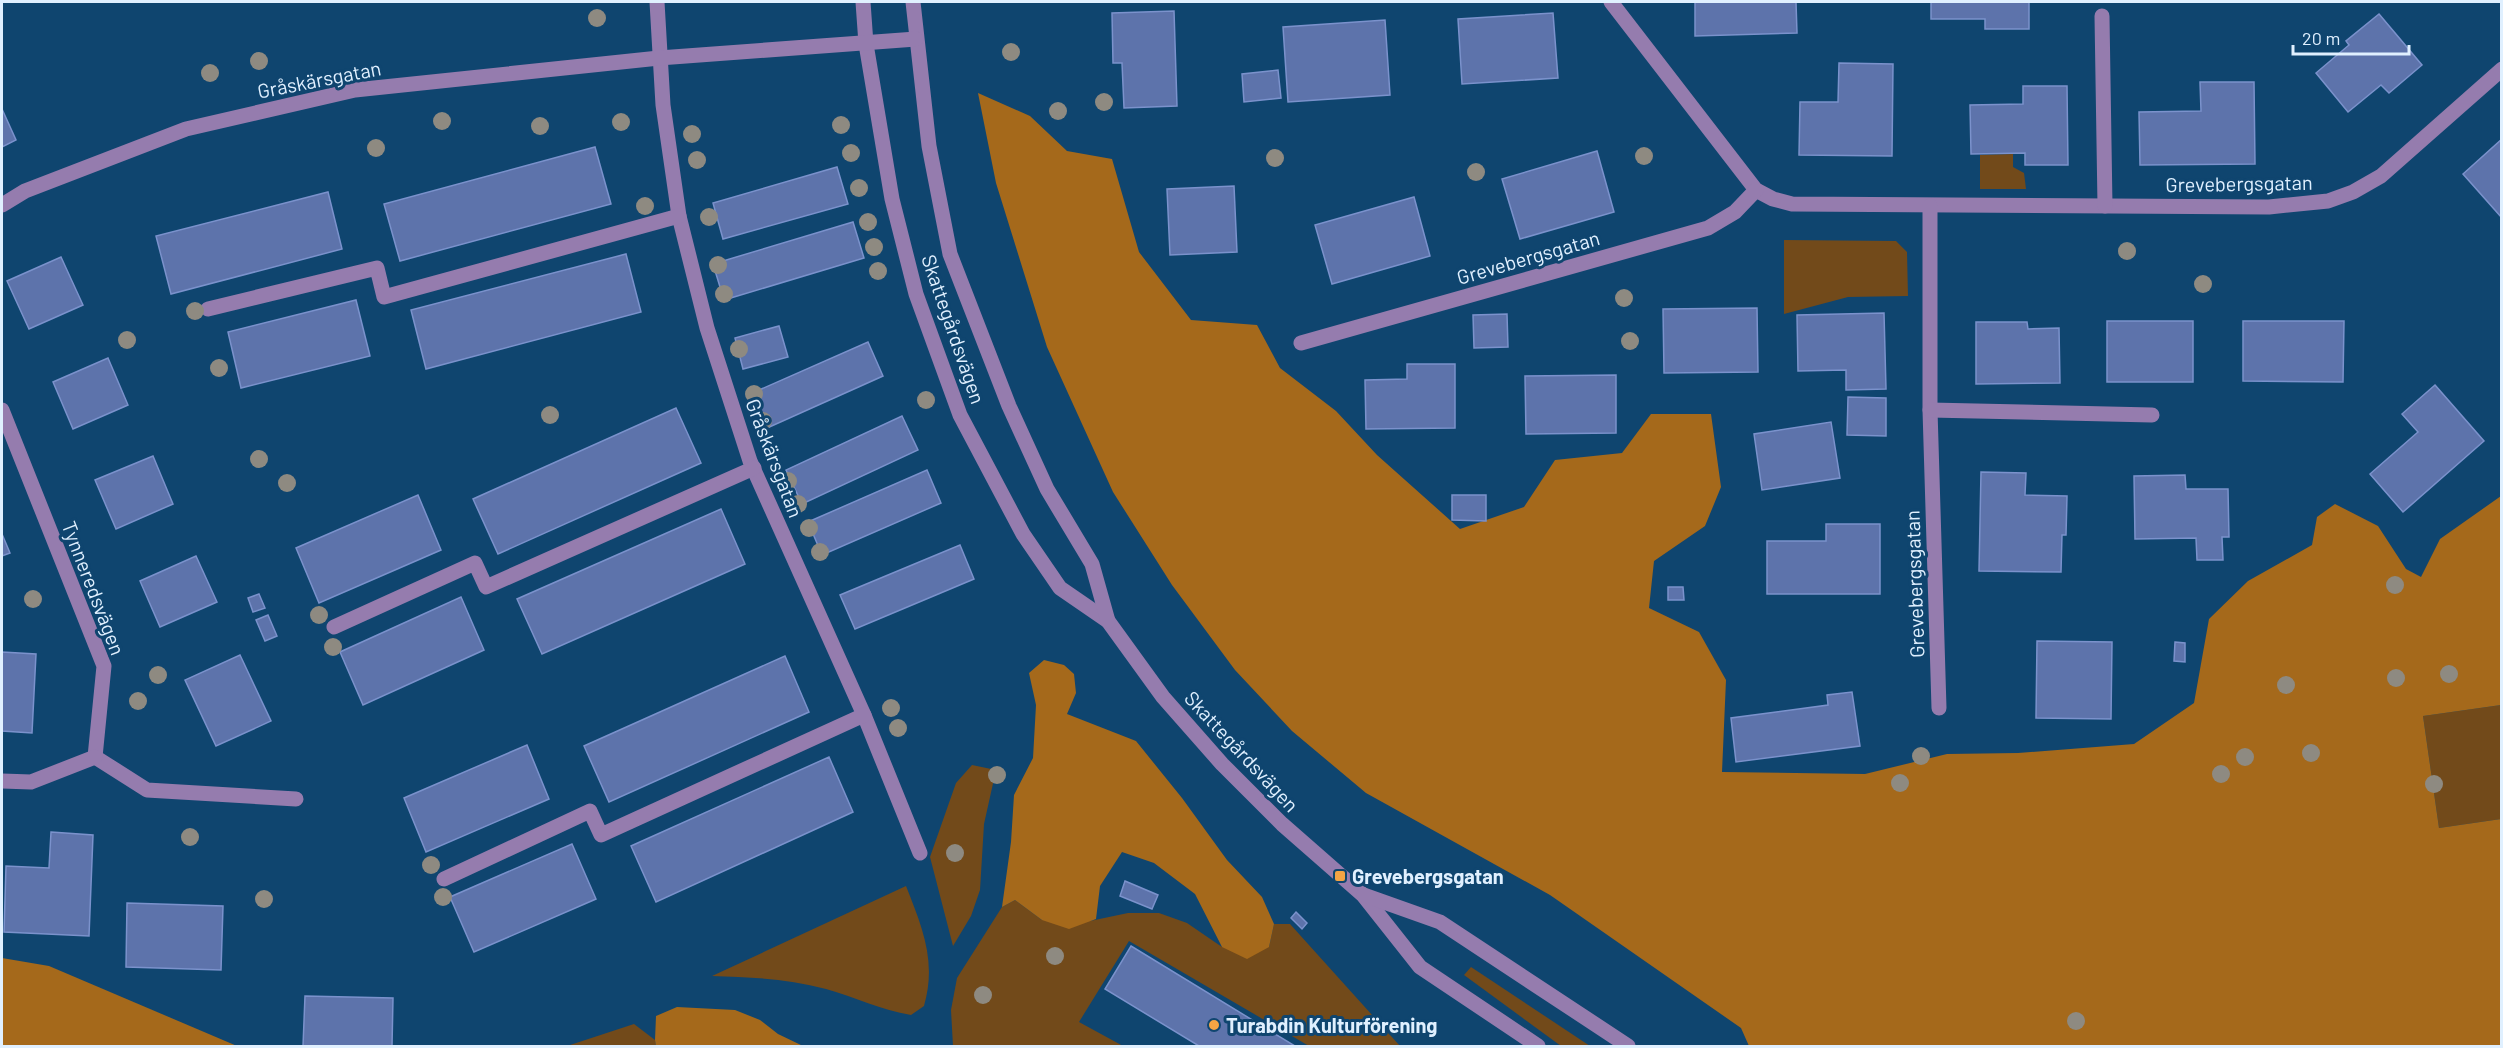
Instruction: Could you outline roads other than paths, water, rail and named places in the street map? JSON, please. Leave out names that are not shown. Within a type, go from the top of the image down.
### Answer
[{"type":"street","name":"Gråskärsgatan","points":[[657,2],[663,105],[679,216],[707,328],[754,468],[864,715],[920,853]]},
{"type":"street","name":"Skattegårdsvägen","points":[[863,2],[866,44],[892,199],[916,294],[960,415],[1023,534],[1060,588],[1108,621]]},
{"type":"street","name":"Skattegårdsvägen","points":[[913,2],[929,146],[951,254],[1009,406],[1047,489],[1092,564],[1108,621],[1163,698],[1222,764],[1282,824],[1363,895],[1420,967],[1538,1047]]},
{"type":"street","name":"Grevebergsgatan","points":[[1611,2],[1756,190],[1773,199],[1792,204],[2281,207],[2328,201],[2354,192],[2380,176],[2502,69]]},
{"type":"street","points":[[2102,16],[2105,206]]},
{"type":"street","name":"Gråskärsgatan","points":[[2,205],[25,191],[186,129],[355,90],[659,58],[916,39]]},
{"type":"street","name":"Grevebergsgatan","points":[[1301,343],[1708,228],[1735,212],[1756,190]]},
{"type":"street","name":"Grevebergsgatan","points":[[1930,206],[1930,410],[1939,708]]},
{"type":"street","points":[[208,309],[377,268],[384,297],[679,216]]},
{"type":"street","name":"Tynneredsvägen","points":[[2,410],[104,666],[95,758]]},
{"type":"street","points":[[1930,410],[2152,415]]},
{"type":"street","points":[[334,627],[475,563],[486,586],[754,468]]},
{"type":"street","points":[[444,879],[590,811],[601,835],[864,715]]},
{"type":"street","points":[[2,781],[31,782],[95,758],[147,790],[296,799]]},
{"type":"street","name":"Skattegårdsvägen","points":[[1363,895],[1440,922],[1628,1047]]},
{"type":"place","name":"Grevebergsgatan","points":[[1340,876]]},
{"type":"place","name":"Turabdin Kulturförening","points":[[1214,1025]]}]
